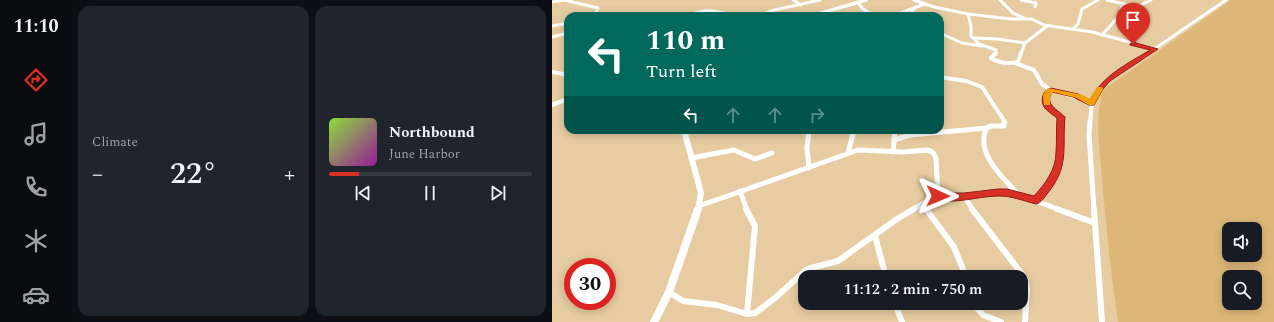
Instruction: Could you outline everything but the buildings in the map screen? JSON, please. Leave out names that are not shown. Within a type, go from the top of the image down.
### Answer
[{"type":"street","points":[[552,2],[564,0],[584,3],[597,10],[596,12]]},
{"type":"street","points":[[793,0],[801,5]]},
{"type":"street","points":[[768,12],[820,0]]},
{"type":"street","points":[[825,12],[866,0]]},
{"type":"street","points":[[914,0],[968,14],[1034,20],[1047,26],[1073,29],[1102,35],[1155,49]]},
{"type":"street","points":[[1000,0],[1013,13],[1025,19]]},
{"type":"street","points":[[1021,0],[1034,2],[1036,3],[1035,7]]},
{"type":"street","points":[[1073,29],[1078,24],[1082,9],[1098,0]]},
{"type":"street","points":[[1107,0],[1137,7],[1150,0]]},
{"type":"street","points":[[1145,0],[1150,0]]},
{"type":"street","points":[[1102,322],[1100,274],[1089,141],[1092,104],[1100,88],[1108,80],[1226,0]]},
{"type":"street","points":[[584,3],[588,2]]},
{"type":"street","points":[[858,3],[867,12]]},
{"type":"street","points":[[904,12],[925,4]]},
{"type":"street","points":[[1102,35],[1118,17],[1123,4]]},
{"type":"street","points":[[912,12],[917,6]]},
{"type":"street","points":[[698,12],[703,10],[723,12]]},
{"type":"street","points":[[720,11],[724,10]]},
{"type":"street","points":[[968,14],[971,26],[970,34],[973,38],[977,43],[996,50],[996,53],[991,58],[992,60],[1015,63],[1034,70],[1039,81],[1051,90],[1080,97],[1092,104]]},
{"type":"street","points":[[552,26],[564,24]]},
{"type":"street","points":[[1015,63],[1019,60],[1025,43],[1047,26]]},
{"type":"street","points":[[552,37],[564,34]]},
{"type":"street","points":[[944,35],[968,45],[983,46]]},
{"type":"street","points":[[973,38],[998,39],[1025,43]]},
{"type":"street","points":[[552,72],[564,74]]},
{"type":"street","points":[[944,78],[976,84],[985,89],[1005,123],[1004,126],[944,132]]},
{"type":"street","points":[[1036,200],[1048,186],[1056,173],[1061,154],[1059,136],[1061,117],[1048,107],[1046,98],[1051,90]]},
{"type":"street","points":[[552,105],[564,100]]},
{"type":"street","points":[[987,128],[984,137],[986,155],[996,170],[1020,196]]},
{"type":"street","points":[[654,322],[669,292],[690,237],[699,206],[701,193],[685,134]]},
{"type":"street","points":[[809,134],[807,148],[809,168]]},
{"type":"street","points":[[848,153],[853,134]]},
{"type":"street","points":[[893,152],[895,134]]},
{"type":"street","points":[[894,140],[910,135],[921,134]]},
{"type":"street","points":[[691,158],[728,150],[739,151],[755,159],[772,154]]},
{"type":"street","points":[[699,206],[848,153],[863,150],[893,152],[927,150],[934,153],[936,159],[938,196]]},
{"type":"street","points":[[740,191],[744,204],[754,220],[755,226],[747,314]]},
{"type":"street","points":[[669,292],[683,301],[717,305],[747,314],[755,313],[764,307],[806,269],[838,261],[876,236],[897,219],[938,196],[964,196],[998,192],[1036,200],[1095,223]]},
{"type":"street","points":[[964,196],[975,214],[1024,278],[1027,288],[1025,322]]},
{"type":"street","points":[[922,204],[942,228],[962,261],[964,270]]},
{"type":"street","points":[[876,236],[884,270]]},
{"type":"street","points":[[898,310],[902,322]]},
{"type":"street","points":[[979,310],[983,315],[1001,322]]},
{"type":"shaded area","points":[[1231,0],[1274,0],[1274,322],[1118,322],[1105,215],[1099,145],[1098,123],[1100,101],[1103,90]]},
{"type":"slow traffic","points":[[1047,103],[1046,95],[1051,90],[1076,95],[1092,104],[1093,99],[1099,89]]},
{"type":"route","points":[[938,196],[964,196],[998,192],[1036,200],[1051,182],[1056,173],[1061,154],[1059,136],[1061,117],[1060,114],[1048,107],[1046,95],[1051,90],[1076,95],[1092,104],[1093,99],[1103,84],[1155,49],[1133,44]]}]
